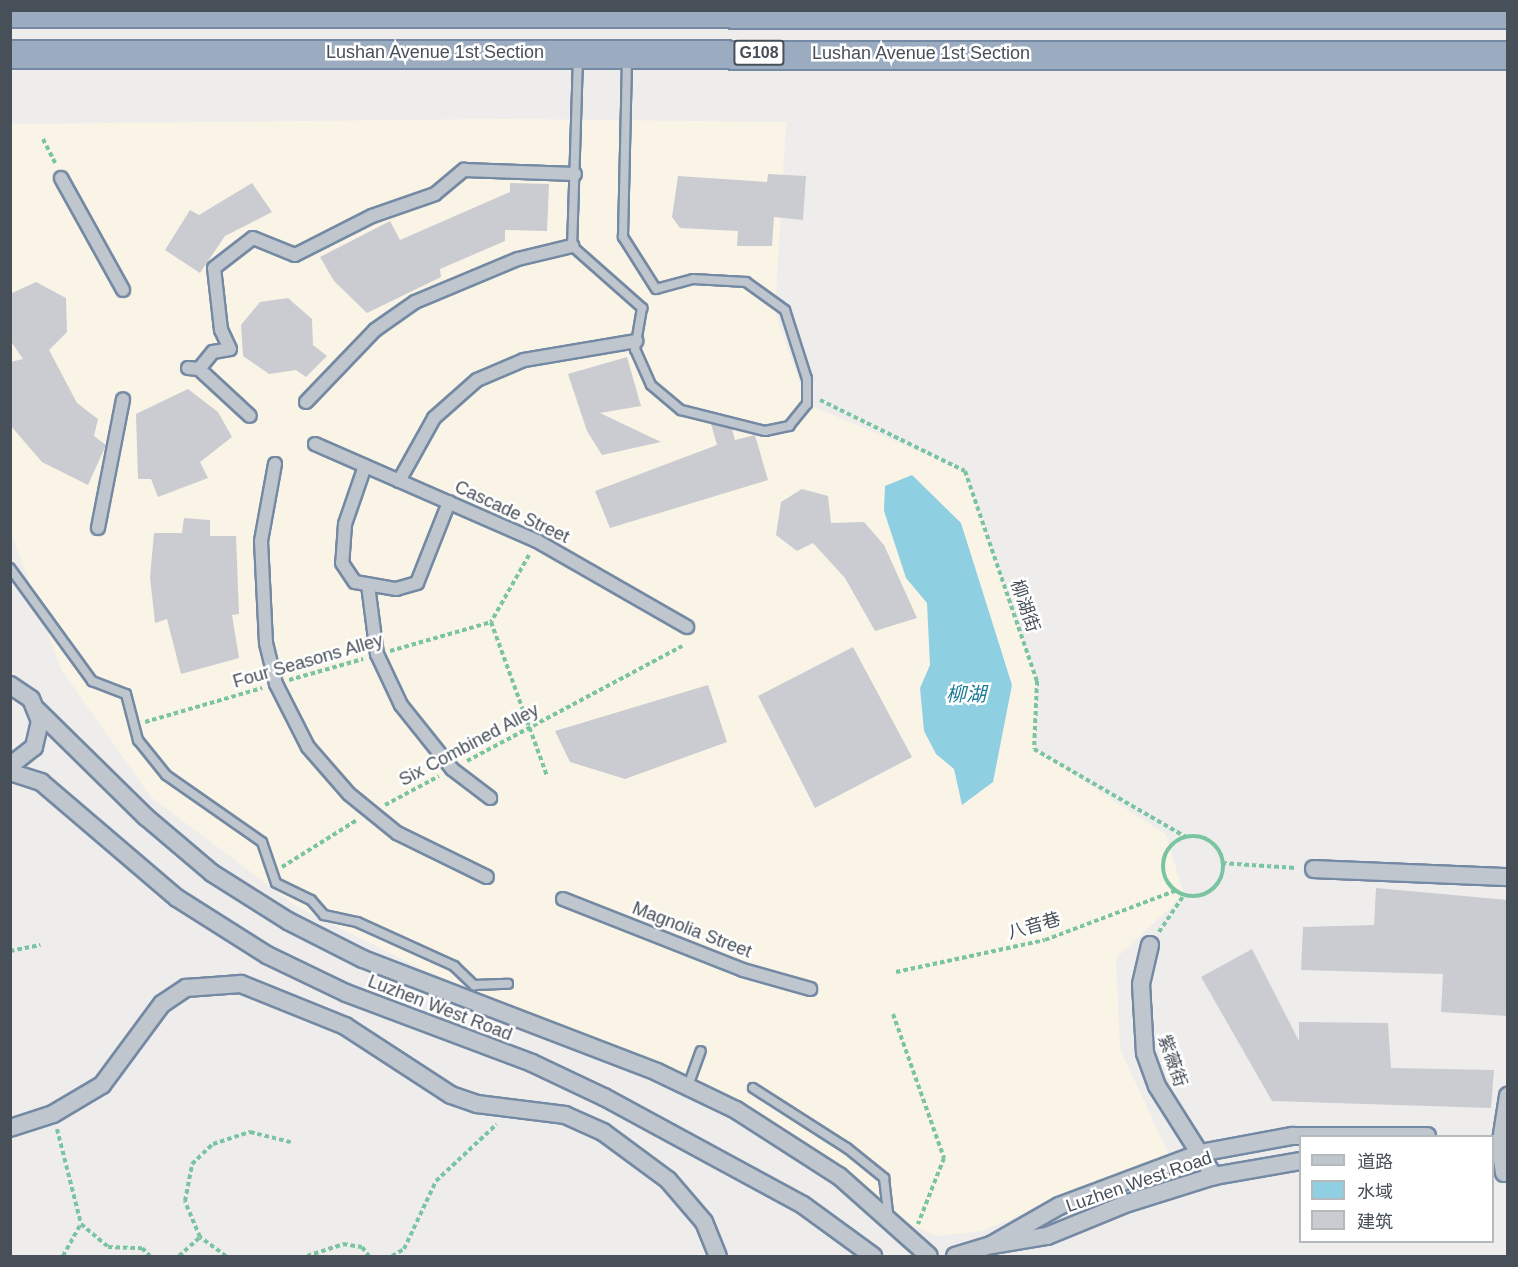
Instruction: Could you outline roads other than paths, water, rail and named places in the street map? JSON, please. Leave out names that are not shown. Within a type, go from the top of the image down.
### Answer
[{"type":"highway","points":[[10,13],[1508,14]]},
{"type":"highway","name":"Lushan Avenue 1st Section","points":[[10,54],[579,51],[1508,55]]},
{"type":"street","points":[[250,416],[193,368],[213,352],[230,349],[221,330],[214,268],[253,238],[295,255],[372,216],[435,194],[464,170],[574,174]]},
{"type":"street","points":[[61,178],[123,290]]},
{"type":"street","points":[[306,402],[375,330],[415,302],[518,259],[572,246]]},
{"type":"street","points":[[399,481],[434,418],[477,380],[524,360],[636,341]]},
{"type":"street","points":[[98,528],[123,399]]},
{"type":"street","name":"Cascade Street","points":[[315,444],[537,541],[687,627]]},
{"type":"street","points":[[275,464],[261,541],[261,595],[276,684],[308,747],[371,812],[397,833],[487,877]]},
{"type":"street","points":[[365,466],[345,524],[342,563],[355,582],[396,589],[417,583],[449,502]]},
{"type":"street","points":[[368,585],[377,654],[401,705],[452,769],[490,798]]},
{"type":"street","points":[[10,676],[16,688],[37,710],[146,817],[213,873],[288,921],[363,959],[688,1086],[811,1157],[929,1257]]},
{"type":"street","points":[[10,766],[34,747],[37,710]]},
{"type":"street","name":"Luzhen West Road","points":[[10,771],[41,782],[177,897],[267,955],[346,993],[604,1097],[803,1205],[873,1257]]},
{"type":"street","points":[[1314,869],[1508,877]]},
{"type":"street","name":"Magnolia Street","points":[[563,899],[743,970],[810,989]]},
{"type":"street","name":"紫薇街","points":[[1150,945],[1141,984],[1145,1053],[1157,1086],[1214,1176]]},
{"type":"street","points":[[10,1128],[53,1114],[102,1084],[162,1004],[186,988],[210,984],[241,984],[345,1026],[451,1095],[502,1106],[565,1114],[603,1132],[668,1180],[704,1222],[718,1257]]},
{"type":"street","points":[[1503,1172],[1500,1147],[1508,1096]]},
{"type":"street","points":[[955,1257],[973,1254],[1059,1206],[1200,1154],[1299,1136]]},
{"type":"street","name":"Luzhen West Road","points":[[991,1245],[1047,1236],[1128,1203],[1214,1176],[1299,1161]]},
{"type":"lane","points":[[579,51],[572,246],[642,308],[636,341],[651,385],[681,410],[765,431],[789,426],[807,405],[807,379],[785,310],[746,282],[693,279],[656,289],[623,237],[627,52]]},
{"type":"lane","points":[[10,568],[92,681],[126,694],[133,726],[166,775],[262,842],[272,874],[324,915],[357,922],[454,966],[474,985],[507,984]]},
{"type":"lane","points":[[688,1086],[701,1051]]},
{"type":"lane","points":[[753,1088],[847,1148],[884,1178],[889,1221]]},
{"type":"water","name":"柳湖","points":[[912,475],[961,523],[1012,685],[993,782],[962,805],[954,769],[936,754],[924,731],[920,688],[930,665],[927,603],[906,578],[884,511],[885,486]]}]
